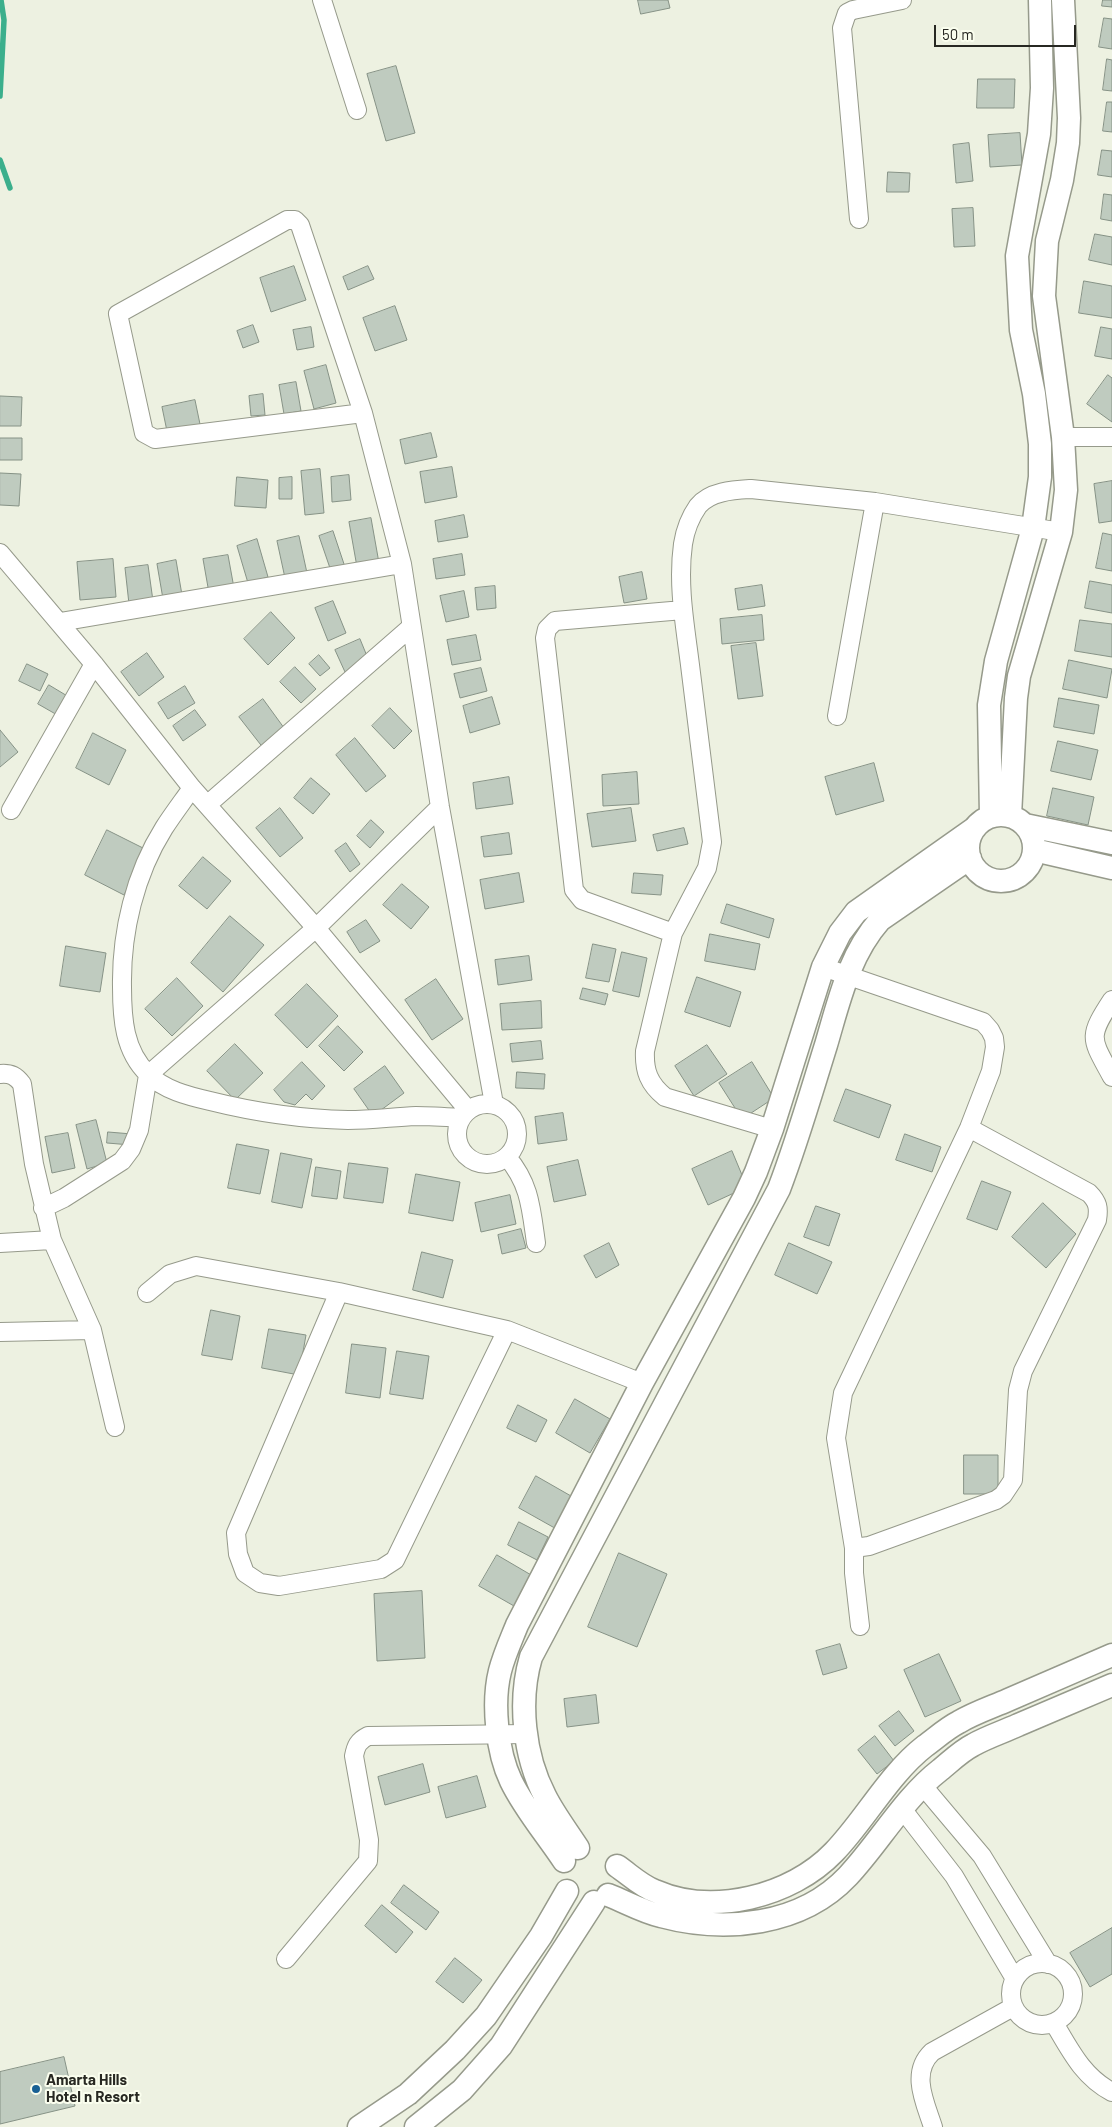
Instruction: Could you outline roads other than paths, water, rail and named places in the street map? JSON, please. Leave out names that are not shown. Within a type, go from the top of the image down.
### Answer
[{"type":"street","points":[[859,219],[842,28],[847,13],[853,10],[902,0]]},
{"type":"street","points":[[1000,821],[989,705],[996,661],[1033,528],[1040,477],[1040,444],[1034,394],[1021,330],[1017,256],[1040,134],[1042,88],[1040,0]]},
{"type":"street","points":[[1000,821],[1030,832],[1034,850],[1028,867],[1014,878],[1005,881],[988,878],[980,873],[970,858],[969,842],[1000,821],[1019,676],[1061,532],[1066,490],[1062,437],[1044,296],[1047,241],[1062,180],[1070,118],[1063,0]]},
{"type":"street","points":[[325,1],[357,110]]},
{"type":"street","points":[[363,413],[155,439],[150,437],[144,432],[118,314],[287,220],[295,220],[300,225],[363,413],[402,564],[440,806],[494,1104]]},
{"type":"street","points":[[1062,437],[1112,437]]},
{"type":"street","points":[[772,1129],[665,1097],[655,1089],[644,1067],[645,1052],[673,933],[707,868],[712,842],[683,610],[681,569],[683,542],[692,516],[700,504],[713,495],[730,490],[751,489],[876,502],[1061,532]]},
{"type":"street","points":[[837,716],[876,502]]},
{"type":"street","points":[[0,553],[60,622],[192,788],[316,928],[464,1114]]},
{"type":"street","points":[[60,622],[402,564]]},
{"type":"street","points":[[673,933],[582,900],[574,890],[545,638],[547,629],[555,621],[683,610]]},
{"type":"street","points":[[207,804],[411,627]]},
{"type":"street","points":[[11,810],[94,664]]},
{"type":"street","points":[[192,788],[163,830],[148,861],[131,906],[124,939],[122,1014],[128,1042],[136,1060],[148,1075],[184,1095],[264,1112],[348,1120],[464,1114]]},
{"type":"street","points":[[44,1208],[64,1198],[122,1160],[131,1150],[139,1130],[148,1075],[316,928],[440,806]]},
{"type":"street","points":[[571,1854],[523,1802],[511,1781],[503,1758],[498,1734],[497,1700],[499,1672],[518,1624],[642,1383],[744,1198],[756,1172],[772,1129],[823,967],[840,933],[856,912],[1000,821],[1112,843]]},
{"type":"street","points":[[1034,850],[1112,868]]},
{"type":"street","points":[[571,1854],[533,1767],[524,1709],[525,1686],[531,1658],[778,1189],[796,1141],[847,976],[859,950],[869,932],[880,920],[970,858]]},
{"type":"street","points":[[823,967],[983,1022],[994,1038],[993,1060],[968,1128],[843,1393],[836,1438],[854,1548],[854,1573],[860,1626]]},
{"type":"street","points":[[1112,1000],[1094,1033],[1094,1045],[1112,1076]]},
{"type":"street","points":[[0,1074],[9,1073],[22,1084],[34,1164],[52,1240],[92,1330],[115,1427]]},
{"type":"street","points":[[494,1104],[510,1114],[517,1131],[512,1150],[506,1157],[498,1162],[480,1164],[463,1154],[457,1136],[457,1126],[464,1114],[476,1106],[494,1104]]},
{"type":"street","points":[[854,1548],[869,1546],[996,1500],[1009,1487],[1014,1471],[1018,1390],[1023,1371],[1097,1220],[1099,1209],[1096,1200],[1089,1193],[968,1128]]},
{"type":"street","points":[[506,1157],[518,1170],[523,1180],[536,1243]]},
{"type":"street","points":[[0,1243],[52,1240]]},
{"type":"street","points":[[147,1293],[170,1274],[196,1266],[339,1292],[507,1330],[642,1383]]},
{"type":"street","points":[[339,1292],[236,1533],[238,1554],[245,1573],[260,1583],[279,1586],[381,1569],[395,1560],[507,1330]]},
{"type":"street","points":[[0,1332],[92,1330]]},
{"type":"street","points":[[585,1494],[610,1508]]},
{"type":"street","points":[[1112,1655],[958,1722],[923,1748],[906,1765],[834,1852],[817,1868],[799,1880],[769,1892],[728,1901],[704,1902],[674,1899],[652,1891],[617,1866],[609,1852],[594,1845],[571,1854],[562,1876],[567,1891],[579,1900],[601,1899],[659,1916],[689,1922],[734,1925],[783,1916],[813,1903],[848,1876],[937,1771],[972,1745],[1112,1684]]},
{"type":"street","points":[[286,1959],[368,1861],[369,1840],[354,1756],[356,1746],[361,1740],[368,1736],[527,1734]]},
{"type":"street","points":[[923,1786],[982,1856],[1048,1964]]},
{"type":"street","points":[[902,1810],[954,1876],[1015,1979]]},
{"type":"street","points":[[416,2127],[462,2090],[501,2046],[601,1899],[617,1882],[617,1866]]},
{"type":"street","points":[[817,1868],[831,1891]]},
{"type":"street","points":[[359,2127],[408,2094],[455,2050],[497,2003],[541,1936],[567,1891]]},
{"type":"street","points":[[1048,1964],[1057,1968],[1070,1982],[1072,2001],[1068,2010],[1062,2018],[1054,2023],[1044,2025],[1026,2021],[1012,2007],[1012,1988],[1015,1979],[1029,1966],[1048,1964]]},
{"type":"street","points":[[497,2003],[519,2018]]},
{"type":"street","points":[[933,2127],[919,2080],[924,2059],[932,2052],[1012,2007]]},
{"type":"street","points":[[1054,2023],[1079,2065],[1091,2078],[1112,2092]]},
{"type":"waterway","points":[[0,96],[4,20],[1,0]]},
{"type":"waterway","points":[[0,160],[10,188]]},
{"type":"place","name":"Amarta Hills Hotel n Resort","points":[[36,2089]]}]
